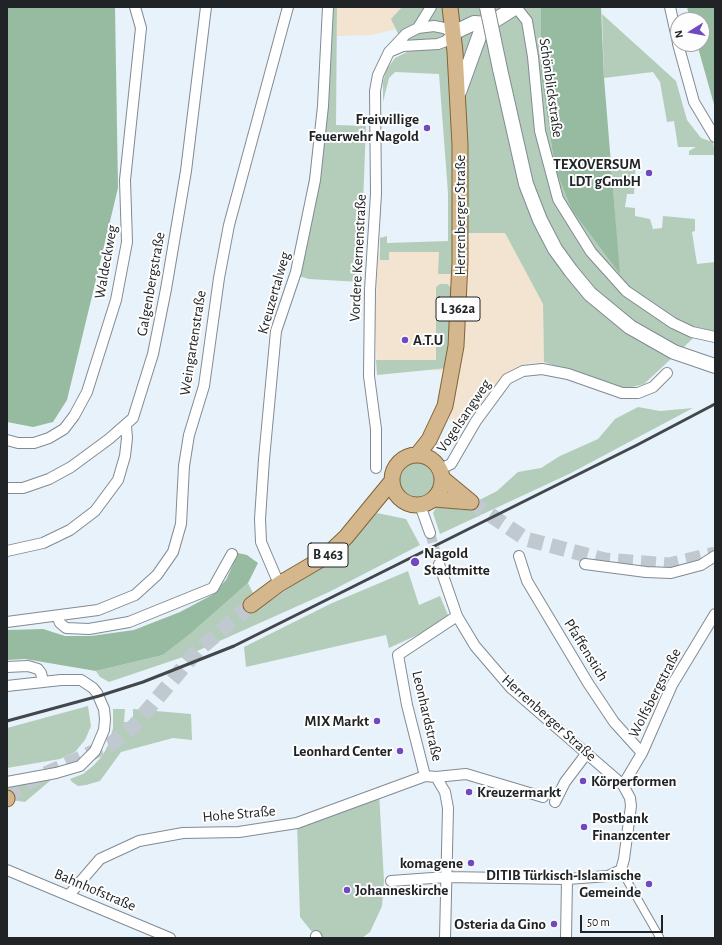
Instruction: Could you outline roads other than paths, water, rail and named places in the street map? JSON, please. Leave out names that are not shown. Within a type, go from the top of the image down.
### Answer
[{"type":"main road","name":"Herrenberger Straße","points":[[417,455],[439,421],[445,406],[456,346],[461,194],[458,94],[450,7]]},
{"type":"main road","points":[[487,7],[526,184],[540,220],[555,249],[590,294],[630,327],[674,352],[715,366]]},
{"type":"main road","points":[[458,94],[484,29],[516,7]]},
{"type":"main road","points":[[453,33],[474,23],[484,29]]},
{"type":"main road","name":"Herrenberger Straße","points":[[439,421],[439,470]]},
{"type":"main road","points":[[434,499],[471,502],[430,459],[417,455],[403,460],[397,466],[392,481],[396,493],[400,498],[406,502],[420,505],[434,499],[439,493],[439,470]]},
{"type":"main road","name":"B 463","points":[[251,605],[279,584],[325,557],[392,481]]},
{"type":"main road","name":"B 463","points":[[366,512],[400,498]]},
{"type":"street","name":"Waldeckweg","points":[[7,440],[18,443],[34,443],[49,438],[64,429],[74,416],[87,392],[116,300],[127,242],[125,180],[141,28],[135,7]]},
{"type":"street","name":"Galgenbergstraße","points":[[7,488],[23,488],[49,479],[88,456],[126,426],[133,418],[153,354],[166,289],[186,171],[206,7]]},
{"type":"street","name":"Weingartenstraße","points":[[7,622],[98,610],[135,595],[157,575],[173,552],[180,524],[184,466],[189,435],[204,386],[219,278],[229,225],[288,7]]},
{"type":"street","name":"Kreuzertalweg","points":[[279,584],[261,542],[260,519],[264,459],[276,331],[296,272],[315,180],[323,106],[328,7]]},
{"type":"street","name":"Vordere Kernenstraße","points":[[418,28],[431,7]]},
{"type":"street","name":"Schönblickstraße","points":[[516,7],[527,21],[533,57],[540,131],[558,199],[591,252],[626,291],[673,323],[692,332],[715,337]]},
{"type":"street","name":"Vordere Kernenstraße","points":[[376,468],[376,429],[369,376],[370,290],[376,194],[375,91],[378,75],[389,52],[406,34],[418,28],[434,26],[444,28],[453,33]]},
{"type":"street","points":[[389,52],[412,44],[438,44],[446,41],[453,33]]},
{"type":"street","points":[[680,52],[694,102],[711,123],[715,137]]},
{"type":"street","name":"Vogelsangweg","points":[[439,470],[451,464],[476,421],[507,379],[523,371],[542,369],[568,374],[604,388],[627,393],[638,393],[653,387],[667,373]]},
{"type":"street","points":[[7,551],[43,543],[70,530],[95,511],[118,480],[125,456],[128,438],[126,426]]},
{"type":"street","points":[[420,505],[430,533]]},
{"type":"street","points":[[58,616],[60,624],[66,628],[89,629],[129,622],[213,588],[232,554]]},
{"type":"street","name":"Pfaffenstich","points":[[519,556],[527,581],[588,683],[614,722],[642,753]]},
{"type":"street","points":[[585,564],[646,572],[670,573],[701,565],[715,556]]},
{"type":"street","name":"Herrenberger Straße","points":[[439,564],[457,616],[474,646],[511,688],[623,785],[630,798],[631,806],[621,870]]},
{"type":"street","name":"Wolfsbergstraße","points":[[623,785],[642,753],[672,685],[715,614]]},
{"type":"street","name":"Leonhardstraße","points":[[445,938],[448,808],[445,792],[436,777],[425,776],[407,705],[398,655],[457,616]]},
{"type":"street","points":[[7,667],[28,666],[38,669],[41,673],[43,681]]},
{"type":"street","points":[[7,686],[43,681],[81,680],[93,688],[99,696],[104,709],[104,730],[95,751],[80,766],[56,774],[7,782]]},
{"type":"street","points":[[555,802],[564,782],[587,753]]},
{"type":"street","points":[[436,777],[466,774],[543,797]]},
{"type":"street","name":"Hohe Straße","points":[[69,895],[100,859],[139,841],[183,833],[239,832],[297,823],[425,776]]},
{"type":"street","name":"Bahnhofstraße","points":[[7,870],[170,938]]},
{"type":"street","points":[[391,881],[446,877],[567,879],[608,876],[621,870],[660,938]]},
{"type":"street","points":[[566,938],[567,879]]},
{"type":"tunnel","points":[[471,502],[526,539],[605,560],[669,565],[715,554]]},
{"type":"tunnel","points":[[430,533],[439,564]]},
{"type":"tunnel","points":[[7,798],[28,782],[111,744],[134,726],[197,651],[251,605]]},
{"type":"railway","points":[[7,721],[99,696],[143,682],[234,646],[637,445],[715,404]]},
{"type":"place","name":"Freiwillige Feuerwehr Nagold","points":[[427,128]]},
{"type":"place","name":"TEXOVERSUM LDT gGmbH","points":[[649,173]]},
{"type":"place","name":"A.T.U","points":[[405,340]]},
{"type":"place","name":"Nagold Stadtmitte","points":[[415,562]]},
{"type":"place","name":"MIX Markt","points":[[377,721]]},
{"type":"place","name":"Leonhard Center","points":[[400,751]]},
{"type":"place","name":"Körperformen","points":[[583,781]]},
{"type":"place","name":"Kreuzermarkt","points":[[469,792]]},
{"type":"place","name":"Postbank Finanzcenter","points":[[584,827]]},
{"type":"place","name":"komagene","points":[[471,863]]},
{"type":"place","name":"DITIB Türkisch-Islamische Gemeinde","points":[[649,884]]},
{"type":"place","name":"Johanneskirche","points":[[347,890]]},
{"type":"place","name":"Osteria da Gino","points":[[554,924]]}]
